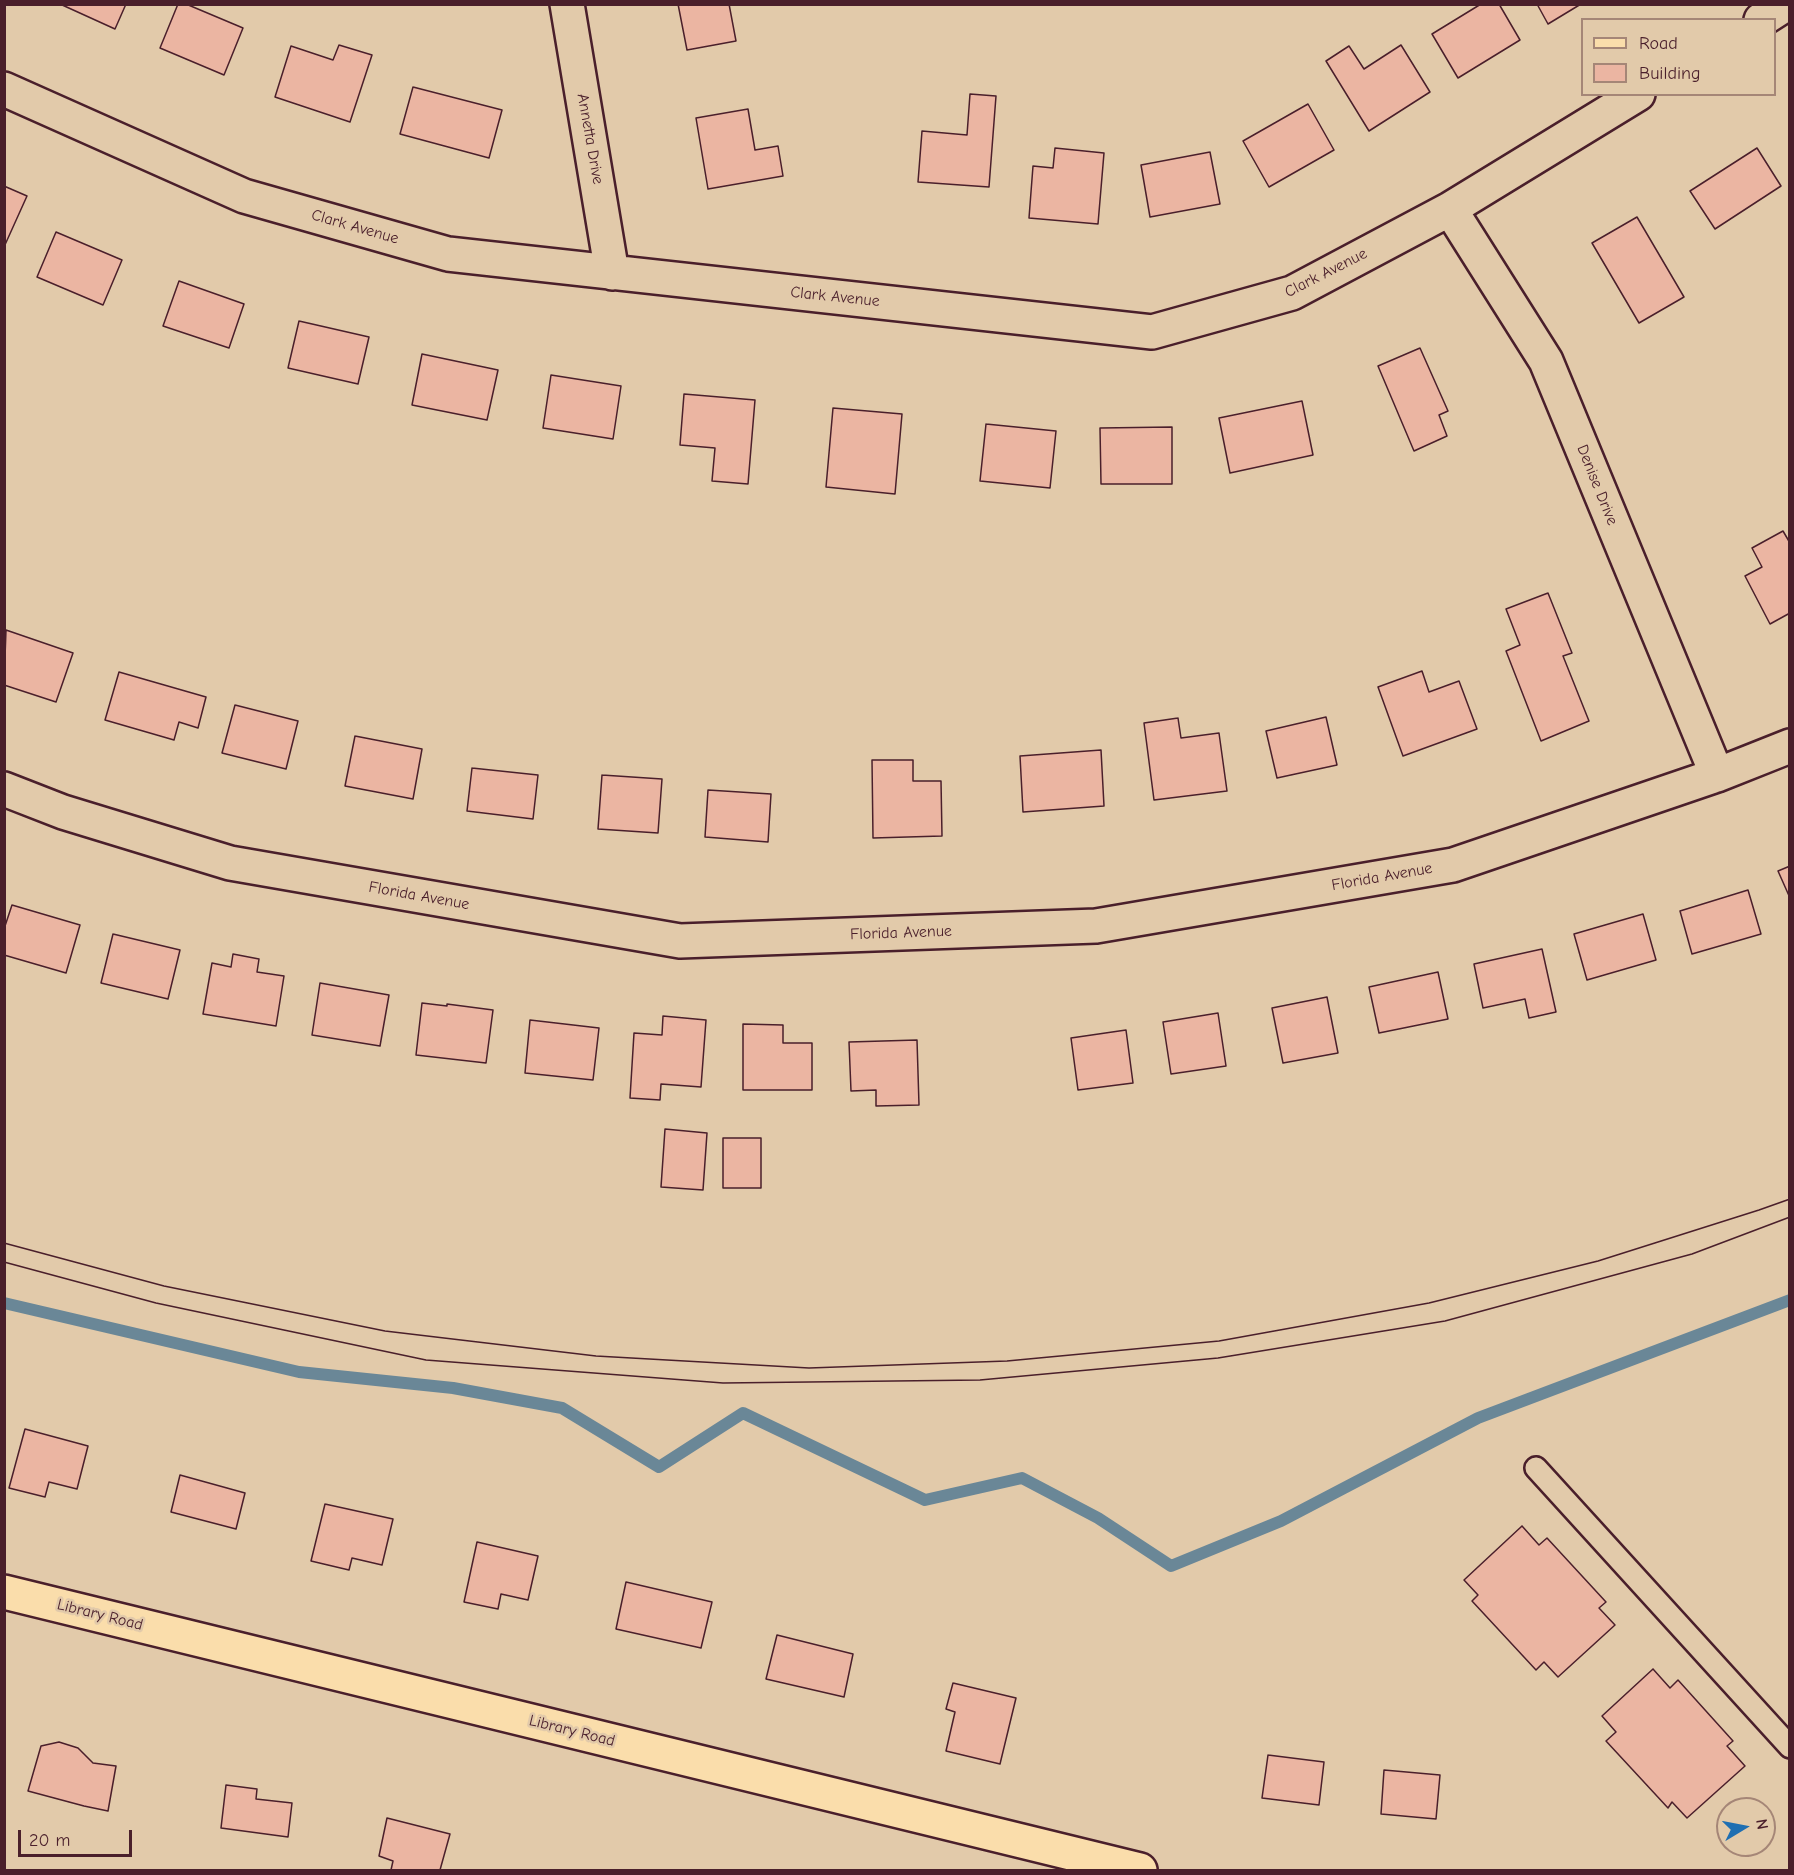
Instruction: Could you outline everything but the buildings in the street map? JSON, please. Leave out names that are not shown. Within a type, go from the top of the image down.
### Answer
[{"type":"main road","name":"Library Road","points":[[4,1592],[1140,1870]]},
{"type":"street","name":"Annetta Drive","points":[[567,4],[612,273]]},
{"type":"street","points":[[1764,18],[1786,4]]},
{"type":"street","name":"Clark Avenue","points":[[4,89],[244,196],[448,254],[1152,332],[1292,293],[1450,209],[1635,96]]},
{"type":"street","name":"Denise Drive","points":[[1450,209],[1546,361],[1717,775]]},
{"type":"street","name":"Florida Avenue","points":[[4,789],[63,812],[230,863],[680,941],[1096,926],[1453,865],[1717,775],[1790,746]]},
{"type":"lane","points":[[1536,1468],[1790,1747]]},
{"type":"waterway","points":[[4,1303],[299,1372],[453,1388],[562,1408],[659,1467],[743,1413],[925,1500],[1022,1478],[1098,1518],[1171,1566],[1281,1521],[1478,1418],[1790,1300]]},
{"type":"tram line","points":[[4,1243],[164,1286],[385,1331],[596,1356],[809,1368],[1007,1361],[1219,1341],[1429,1303],[1598,1261],[1790,1199]]},
{"type":"tram line","points":[[4,1262],[156,1303],[426,1360],[723,1383],[980,1380],[1218,1358],[1445,1321],[1692,1254],[1790,1217]]}]
